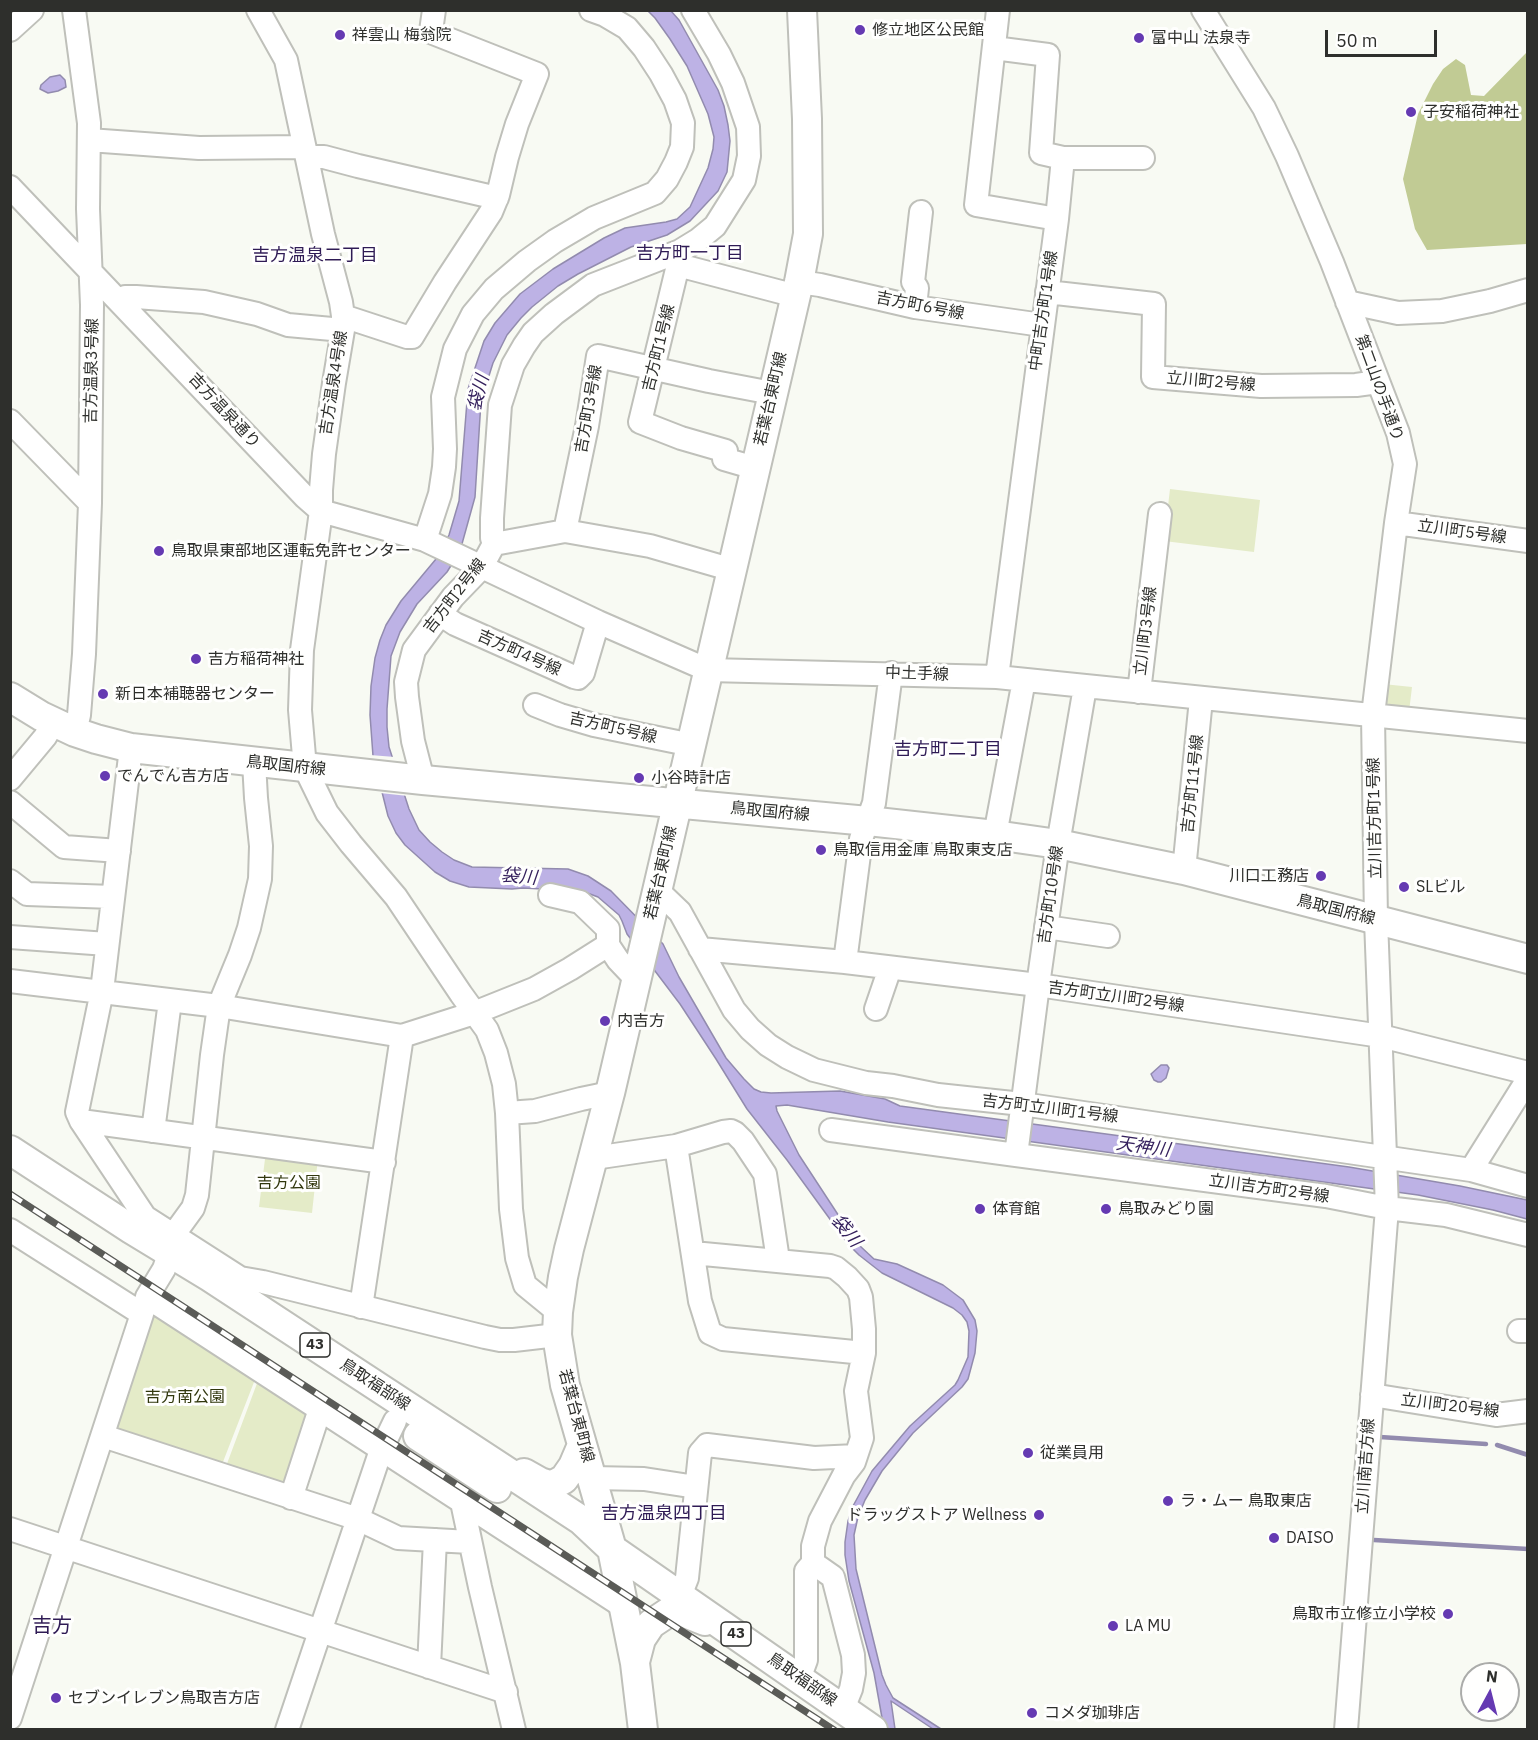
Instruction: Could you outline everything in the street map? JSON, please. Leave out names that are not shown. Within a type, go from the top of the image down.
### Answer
[{"type":"main road","name":"若葉台東町線","points":[[643,1730],[635,1663],[624,1607],[612,1550],[565,1385],[558,1324],[563,1277],[569,1249],[610,1093],[798,289],[808,234],[807,119],[802,10]]},
{"type":"main road","name":"鳥取国府線","points":[[10,697],[64,727],[96,740],[131,748],[421,780],[868,821],[1058,844],[1184,870],[1527,959]]},
{"type":"main road","name":"鳥取福部線","points":[[10,1150],[131,1229],[210,1277],[580,1520],[612,1550],[740,1636],[858,1720]]},
{"type":"main road","name":"鳥取福部線","points":[[10,1168],[170,1252],[191,1285],[460,1465],[571,1534],[612,1550]]},
{"type":"main road","points":[[476,1451],[510,1464],[549,1485],[564,1479],[573,1466],[582,1445]]},
{"type":"main road","points":[[635,1663],[641,1639],[651,1624],[669,1612],[685,1613],[740,1636]]},
{"type":"street","points":[[10,30],[32,10]]},
{"type":"street","name":"吉方温泉3号線","points":[[64,727],[79,715],[84,654],[90,503],[92,306],[88,209],[89,123],[74,10]]},
{"type":"street","name":"吉方温泉4号線","points":[[258,10],[286,60],[323,234],[341,302],[343,323],[324,454],[321,511],[301,659],[300,710],[305,768]]},
{"type":"street","points":[[118,300],[125,297],[136,297],[204,303],[257,314],[288,326],[343,323],[412,337],[491,212],[517,124],[537,74],[433,33],[431,31],[434,10]]},
{"type":"street","points":[[427,542],[440,494],[444,467],[443,397],[455,350],[473,314],[494,289],[555,241],[594,218],[655,193],[667,179],[682,147],[683,123],[662,74],[627,28],[591,10]]},
{"type":"street","points":[[494,544],[492,518],[500,405],[513,365],[524,346],[533,333],[554,314],[593,285],[679,258],[715,226],[744,180],[749,156],[748,127],[733,83],[693,10]]},
{"type":"street","points":[[998,10],[976,205],[1057,219]]},
{"type":"street","name":"第二山の手通り","points":[[1203,10],[1264,108],[1287,156],[1332,262],[1398,433],[1405,464],[1373,715]]},
{"type":"street","points":[[994,48],[1048,55],[1041,153],[1063,158],[1143,158]]},
{"type":"street","points":[[89,140],[199,148],[306,152],[497,198]]},
{"type":"street","name":"中町吉方町1号線","points":[[997,677],[1063,158]]},
{"type":"street","name":"吉方温泉通り","points":[[10,187],[305,497],[321,511],[427,542],[478,566]]},
{"type":"street","points":[[915,307],[917,288],[913,282],[921,212]]},
{"type":"street","points":[[679,258],[798,289]]},
{"type":"street","name":"吉方町1号線","points":[[679,258],[640,422],[681,438],[726,451],[724,459],[755,468]]},
{"type":"street","name":"吉方町6号線","points":[[798,289],[820,285],[915,307],[1042,325]]},
{"type":"street","points":[[1347,302],[1398,314],[1442,311],[1490,301],[1527,290]]},
{"type":"street","name":"立川町2号線","points":[[1047,292],[1154,304],[1153,377],[1261,386],[1356,386],[1378,382]]},
{"type":"street","name":"吉方町3号線","points":[[565,531],[587,426],[598,356],[772,393]]},
{"type":"street","points":[[10,421],[90,503]]},
{"type":"street","name":"立川町3号線","points":[[1139,692],[1160,514]]},
{"type":"street","name":"立川町5号線","points":[[1396,523],[1527,541]]},
{"type":"street","name":"吉方町2号線","points":[[421,780],[413,741],[406,682],[414,650],[494,544],[565,531],[650,546],[733,570]]},
{"type":"street","name":"中土手線","points":[[478,566],[708,670],[997,677],[1373,715]]},
{"type":"street","name":"吉方町4号線","points":[[440,614],[455,624],[578,678],[583,673],[598,622]]},
{"type":"street","points":[[846,962],[861,839],[874,803],[891,673]]},
{"type":"street","points":[[995,835],[1023,681]]},
{"type":"street","name":"吉方町10号線","points":[[1016,1152],[1058,844],[1085,687]]},
{"type":"street","name":"吉方町11号線","points":[[1184,870],[1201,699]]},
{"type":"street","name":"吉方町5号線","points":[[535,705],[560,716],[594,725],[692,745]]},
{"type":"street","points":[[1373,715],[1527,731]]},
{"type":"street","name":"立川吉方町1号線","points":[[1373,715],[1376,920]]},
{"type":"street","points":[[10,779],[45,737],[64,727]]},
{"type":"street","points":[[131,748],[102,991],[77,1112],[170,1252],[240,1278],[500,1340],[558,1324],[525,1285],[517,1258],[511,1209],[504,1084],[487,1030],[396,897],[327,813],[305,768]]},
{"type":"street","points":[[10,1718],[144,1306],[170,1252],[177,1230],[193,1208],[195,1201],[219,1006],[249,928],[260,879],[261,846],[254,762]]},
{"type":"street","points":[[10,802],[64,847],[118,851]]},
{"type":"street","points":[[10,881],[27,894],[113,897]]},
{"type":"street","points":[[550,895],[580,902],[608,929],[608,945],[618,960],[638,973]]},
{"type":"street","name":"吉方町立川町1号線","points":[[656,896],[680,912],[734,1010],[750,1029],[768,1045],[814,1070],[866,1083],[1022,1108],[1471,1170],[1527,1186]]},
{"type":"street","points":[[1376,920],[1386,1159]]},
{"type":"street","points":[[1046,927],[1108,936]]},
{"type":"street","points":[[10,937],[107,944]]},
{"type":"street","points":[[10,981],[219,1006],[402,1036],[474,1013],[534,989],[608,945]]},
{"type":"street","name":"吉方町立川町2号線","points":[[700,949],[846,962],[1038,985],[1381,1036],[1527,1073]]},
{"type":"street","points":[[876,1009],[890,968]]},
{"type":"street","points":[[153,1131],[170,1001]]},
{"type":"street","points":[[361,1307],[402,1036]]},
{"type":"street","points":[[1471,1170],[1527,1078]]},
{"type":"street","points":[[507,1113],[535,1112],[610,1093]]},
{"type":"street","points":[[81,1121],[384,1162]]},
{"type":"street","name":"立川吉方町2号線","points":[[831,1130],[1016,1152],[1387,1205],[1446,1215],[1527,1234]]},
{"type":"street","points":[[594,1158],[676,1146],[730,1131],[735,1133],[765,1174],[778,1260]]},
{"type":"street","points":[[676,1146],[702,1310],[710,1334],[716,1337],[864,1353]]},
{"type":"street","name":"立川南吉方線","points":[[1346,1730],[1387,1205],[1386,1159]]},
{"type":"street","points":[[10,1230],[320,1409],[624,1607]]},
{"type":"street","points":[[693,1253],[830,1266],[837,1268],[847,1277],[858,1289],[861,1297],[864,1353],[856,1391],[862,1438],[854,1462],[844,1475],[819,1521],[813,1546],[813,1563],[806,1571],[806,1659],[799,1679]]},
{"type":"street","name":"立川町20号線","points":[[1372,1395],[1496,1415],[1527,1411]]},
{"type":"street","points":[[291,1498],[320,1409]]},
{"type":"street","points":[[287,1730],[381,1450],[395,1421]]},
{"type":"street","points":[[103,1436],[358,1520],[398,1538],[471,1542]]},
{"type":"street","points":[[680,1596],[687,1578],[700,1453],[707,1445],[814,1458],[856,1456]]},
{"type":"street","points":[[592,1478],[644,1479],[696,1487]]},
{"type":"street","points":[[462,1502],[514,1730]]},
{"type":"street","points":[[10,1529],[506,1692]]},
{"type":"street","points":[[429,1667],[435,1540]]},
{"type":"street","points":[[813,1563],[833,1577],[853,1655],[854,1673],[851,1689],[858,1720]]},
{"type":"green space","points":[[1527,52],[1527,244],[1427,250],[1415,229],[1403,179],[1418,114],[1433,84],[1443,69],[1456,59],[1465,65],[1471,95],[1484,96]]},
{"type":"green space","points":[[1170,489],[1260,500],[1254,552],[1164,541]]},
{"type":"green space","points":[[1383,684],[1412,687],[1409,712],[1389,709],[1382,700]]},
{"type":"green space","name":"吉方公園","points":[[266,1151],[318,1158],[312,1213],[259,1207]]},
{"type":"green space","name":"吉方南公園","points":[[160,1315],[256,1377],[221,1467],[121,1434],[116,1427],[152,1318]]},
{"type":"green space","points":[[259,1378],[313,1413],[288,1489],[225,1469]]},
{"type":"water","points":[[648,11],[671,11],[679,20],[718,90],[724,106],[730,141],[727,172],[718,191],[690,221],[667,235],[631,247],[578,274],[558,286],[532,307],[507,335],[493,363],[481,401],[475,497],[460,551],[447,572],[417,604],[400,632],[391,656],[387,709],[389,747],[409,809],[419,830],[442,852],[472,867],[568,869],[588,876],[611,891],[663,944],[679,977],[726,1058],[754,1089],[761,1092],[840,1091],[885,1099],[900,1106],[1349,1167],[1527,1200],[1527,1219],[1418,1195],[888,1122],[787,1105],[776,1106],[799,1155],[860,1246],[874,1259],[897,1264],[943,1285],[963,1300],[975,1320],[977,1331],[975,1353],[968,1379],[913,1433],[882,1471],[865,1500],[854,1535],[856,1569],[886,1685],[893,1698],[941,1729],[933,1729],[891,1701],[895,1729],[884,1729],[874,1673],[849,1581],[845,1542],[853,1506],[872,1471],[910,1426],[958,1380],[968,1357],[967,1322],[953,1308],[882,1273],[848,1244],[747,1109],[680,1004],[627,934],[619,915],[598,897],[582,891],[469,887],[450,881],[435,872],[405,845],[396,833],[388,816],[373,756],[370,715],[375,658],[386,625],[401,601],[436,559],[449,535],[459,501],[468,389],[484,341],[495,323],[520,294],[553,269],[625,228],[677,219],[690,207],[708,168],[714,137],[708,114],[687,66]]},
{"type":"water","points":[[60,75],[65,80],[66,87],[48,93],[40,89],[50,77]]},
{"type":"water","points":[[1161,1065],[1167,1065],[1169,1068],[1166,1078],[1158,1082],[1151,1074]]},
{"type":"pier","points":[[370,755],[395,757],[408,796],[380,793]]},
{"type":"waterway","points":[[1380,1437],[1486,1444]]},
{"type":"waterway","points":[[1497,1445],[1528,1455]]},
{"type":"waterway","points":[[1374,1540],[1528,1549]]},
{"type":"railway","points":[[10,1194],[834,1730]]},
{"type":"place","name":"修立地区公民館","points":[[860,30]]},
{"type":"place","name":"祥雲山 梅翁院","points":[[340,35]]},
{"type":"place","name":"富中山 法泉寺","points":[[1139,38]]},
{"type":"place","name":"子安稲荷神社","points":[[1411,112]]},
{"type":"place","name":"鳥取県東部地区運転免許センター","points":[[159,551]]},
{"type":"place","name":"吉方稲荷神社","points":[[196,659]]},
{"type":"place","name":"新日本補聴器センター","points":[[103,694]]},
{"type":"place","name":"でんでん吉方店","points":[[105,776]]},
{"type":"place","name":"小谷時計店","points":[[639,778]]},
{"type":"place","name":"鳥取信用金庫 鳥取東支店","points":[[821,850]]},
{"type":"place","name":"川口工務店","points":[[1321,876]]},
{"type":"place","name":"SLビル","points":[[1404,887]]},
{"type":"place","name":"内吉方","points":[[605,1021]]},
{"type":"place","name":"体育館","points":[[980,1209]]},
{"type":"place","name":"鳥取みどり園","points":[[1106,1209]]},
{"type":"place","name":"従業員用","points":[[1028,1453]]},
{"type":"place","name":"ラ・ムー 鳥取東店","points":[[1168,1501]]},
{"type":"place","name":"ドラッグストア Wellness","points":[[1039,1515]]},
{"type":"place","name":"DAISO","points":[[1274,1538]]},
{"type":"place","name":"鳥取市立修立小学校","points":[[1448,1614]]},
{"type":"place","name":"LA MU","points":[[1113,1626]]},
{"type":"place","name":"セブンイレブン鳥取吉方店","points":[[56,1698]]},
{"type":"place","name":"コメダ珈琲店","points":[[1032,1713]]},
{"type":"district","name":"吉方町一丁目","points":[[690,254]]},
{"type":"district","name":"吉方温泉二丁目","points":[[315,256]]},
{"type":"district","name":"吉方町二丁目","points":[[948,750]]},
{"type":"district","name":"吉方温泉四丁目","points":[[664,1514]]},
{"type":"district","name":"吉方","points":[[52,1626]]},
{"type":"water label","name":"袋川","points":[[479,393]]},
{"type":"water label","name":"袋川","points":[[519,877]]},
{"type":"water label","name":"天神川","points":[[1143,1147]]},
{"type":"water label","name":"袋川","points":[[846,1231]]}]
